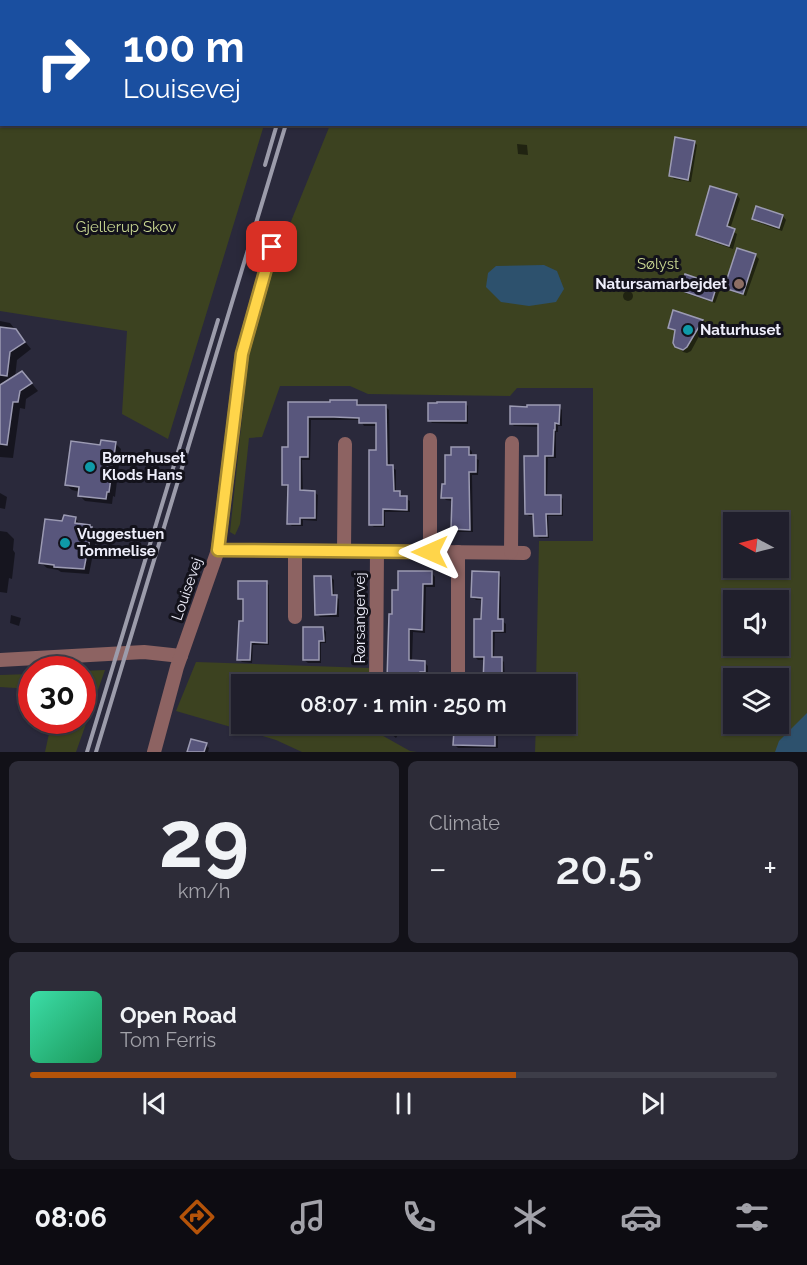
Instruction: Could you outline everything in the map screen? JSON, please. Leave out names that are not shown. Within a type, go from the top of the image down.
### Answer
[{"type":"street","name":"Louisevej","points":[[154,752],[181,656],[218,550],[242,354],[272,247]]},
{"type":"street","points":[[430,440],[430,552]]},
{"type":"street","name":"Rørsangervej","points":[[218,550],[518,553],[512,443]]},
{"type":"street","name":"Rørsangervej","points":[[344,551],[345,444]]},
{"type":"street","points":[[295,551],[295,617]]},
{"type":"street","name":"Rørsangervej","points":[[376,674],[377,551]]},
{"type":"street","points":[[458,552],[458,674]]},
{"type":"street","points":[[0,660],[144,652],[181,656]]},
{"type":"green space","name":"Gjellerup Skov","points":[[0,126],[264,126],[168,439],[122,414],[127,331],[0,311]]},
{"type":"green space","name":"Sølyst","points":[[330,126],[807,126],[807,752],[535,752],[536,734],[576,734],[576,674],[536,674],[539,541],[593,541],[593,388],[517,388],[510,396],[368,394],[350,386],[280,386],[262,437],[249,438],[240,524],[235,535],[230,532],[249,352],[270,271],[274,268]]},
{"type":"green space","points":[[196,662],[369,668],[369,674],[231,674],[231,727],[176,711]]},
{"type":"green space","points":[[96,670],[105,670],[96,695]]},
{"type":"green space","points":[[18,674],[18,688],[0,687],[0,675]]},
{"type":"green space","points":[[49,734],[82,734],[76,752],[45,752]]},
{"type":"green space","points":[[255,734],[380,734],[410,751],[417,752],[302,752],[276,740]]},
{"type":"water","points":[[544,265],[557,271],[564,289],[556,302],[529,306],[501,302],[486,287],[488,273],[496,266]]},
{"type":"water","points":[[807,713],[807,752],[775,752],[779,741],[789,734],[789,731]]},
{"type":"building","points":[[675,137],[695,141],[688,180],[669,176]]},
{"type":"building","points":[[710,186],[737,194],[727,226],[735,229],[729,246],[696,235]]},
{"type":"building","points":[[756,206],[783,215],[779,228],[752,219]]},
{"type":"building","points":[[737,248],[756,254],[743,294],[724,288]]},
{"type":"building","points":[[685,274],[717,285],[712,301],[680,290]]},
{"type":"building","name":"Naturhuset","points":[[673,310],[703,320],[683,350],[675,347],[673,343],[675,330],[668,328]]},
{"type":"building","points":[[0,327],[16,329],[25,342],[10,352],[7,376],[0,375]]},
{"type":"building","points":[[22,371],[32,383],[20,391],[18,402],[13,402],[7,445],[0,444],[0,385]]},
{"type":"building","points":[[330,400],[357,400],[357,405],[386,405],[387,465],[393,465],[394,491],[400,491],[400,496],[407,496],[407,510],[383,509],[383,525],[369,525],[369,450],[376,450],[376,423],[359,423],[359,418],[334,417],[308,417],[308,457],[300,457],[300,490],[315,491],[315,518],[300,518],[300,524],[287,524],[288,485],[282,485],[282,447],[288,447],[288,402],[330,402]]},
{"type":"building","points":[[466,402],[466,421],[428,421],[428,403]]},
{"type":"building","points":[[527,405],[560,405],[559,424],[555,423],[554,430],[553,456],[545,456],[545,495],[561,495],[561,514],[546,514],[547,536],[534,536],[533,514],[525,514],[524,456],[538,456],[538,424],[510,424],[510,406],[527,407]]},
{"type":"building","name":"Børnehuset Klods Hans","points":[[101,440],[116,442],[109,492],[107,492],[106,499],[78,496],[79,487],[65,485],[71,441],[100,445]]},
{"type":"building","points":[[451,447],[469,447],[469,455],[476,455],[476,472],[469,472],[470,530],[451,529],[452,498],[441,498],[442,484],[445,484],[445,455],[451,455]]},
{"type":"building","name":"Vuggestuen Tommelise","points":[[64,515],[76,517],[75,523],[92,527],[84,569],[54,567],[54,565],[39,563],[45,519],[62,521]]},
{"type":"building","points":[[398,571],[432,571],[432,584],[423,584],[422,630],[409,629],[409,660],[425,661],[425,672],[420,672],[420,674],[387,674],[392,590],[398,590]]},
{"type":"building","points":[[472,571],[499,572],[498,619],[503,619],[503,631],[492,631],[492,657],[502,657],[502,674],[483,674],[484,657],[474,657],[474,619],[481,619],[482,598],[471,597]]},
{"type":"building","points":[[314,576],[331,576],[332,595],[337,595],[336,614],[315,615]]},
{"type":"building","points":[[238,581],[267,581],[267,643],[251,642],[250,660],[237,660],[239,621],[243,621],[243,599],[238,599]]},
{"type":"building","points":[[303,627],[323,627],[324,641],[319,641],[319,660],[303,660]]},
{"type":"building","points":[[454,734],[495,734],[495,746],[453,745]]},
{"type":"building","points":[[191,739],[207,743],[204,752],[187,752]]},
{"type":"railway","points":[[265,165],[276,126]]},
{"type":"railway","points":[[96,752],[285,126]]},
{"type":"railway","points":[[87,752],[218,320]]},
{"type":"place","name":"Natursamarbejdet","points":[[739,284]]},
{"type":"place","name":"Naturhuset","points":[[688,330]]},
{"type":"place","name":"Børnehuset Klods Hans","points":[[90,467]]},
{"type":"place","name":"Vuggestuen Tommelise","points":[[65,543]]},
{"type":"route","points":[[272,247],[242,354],[218,550],[430,552]]}]
